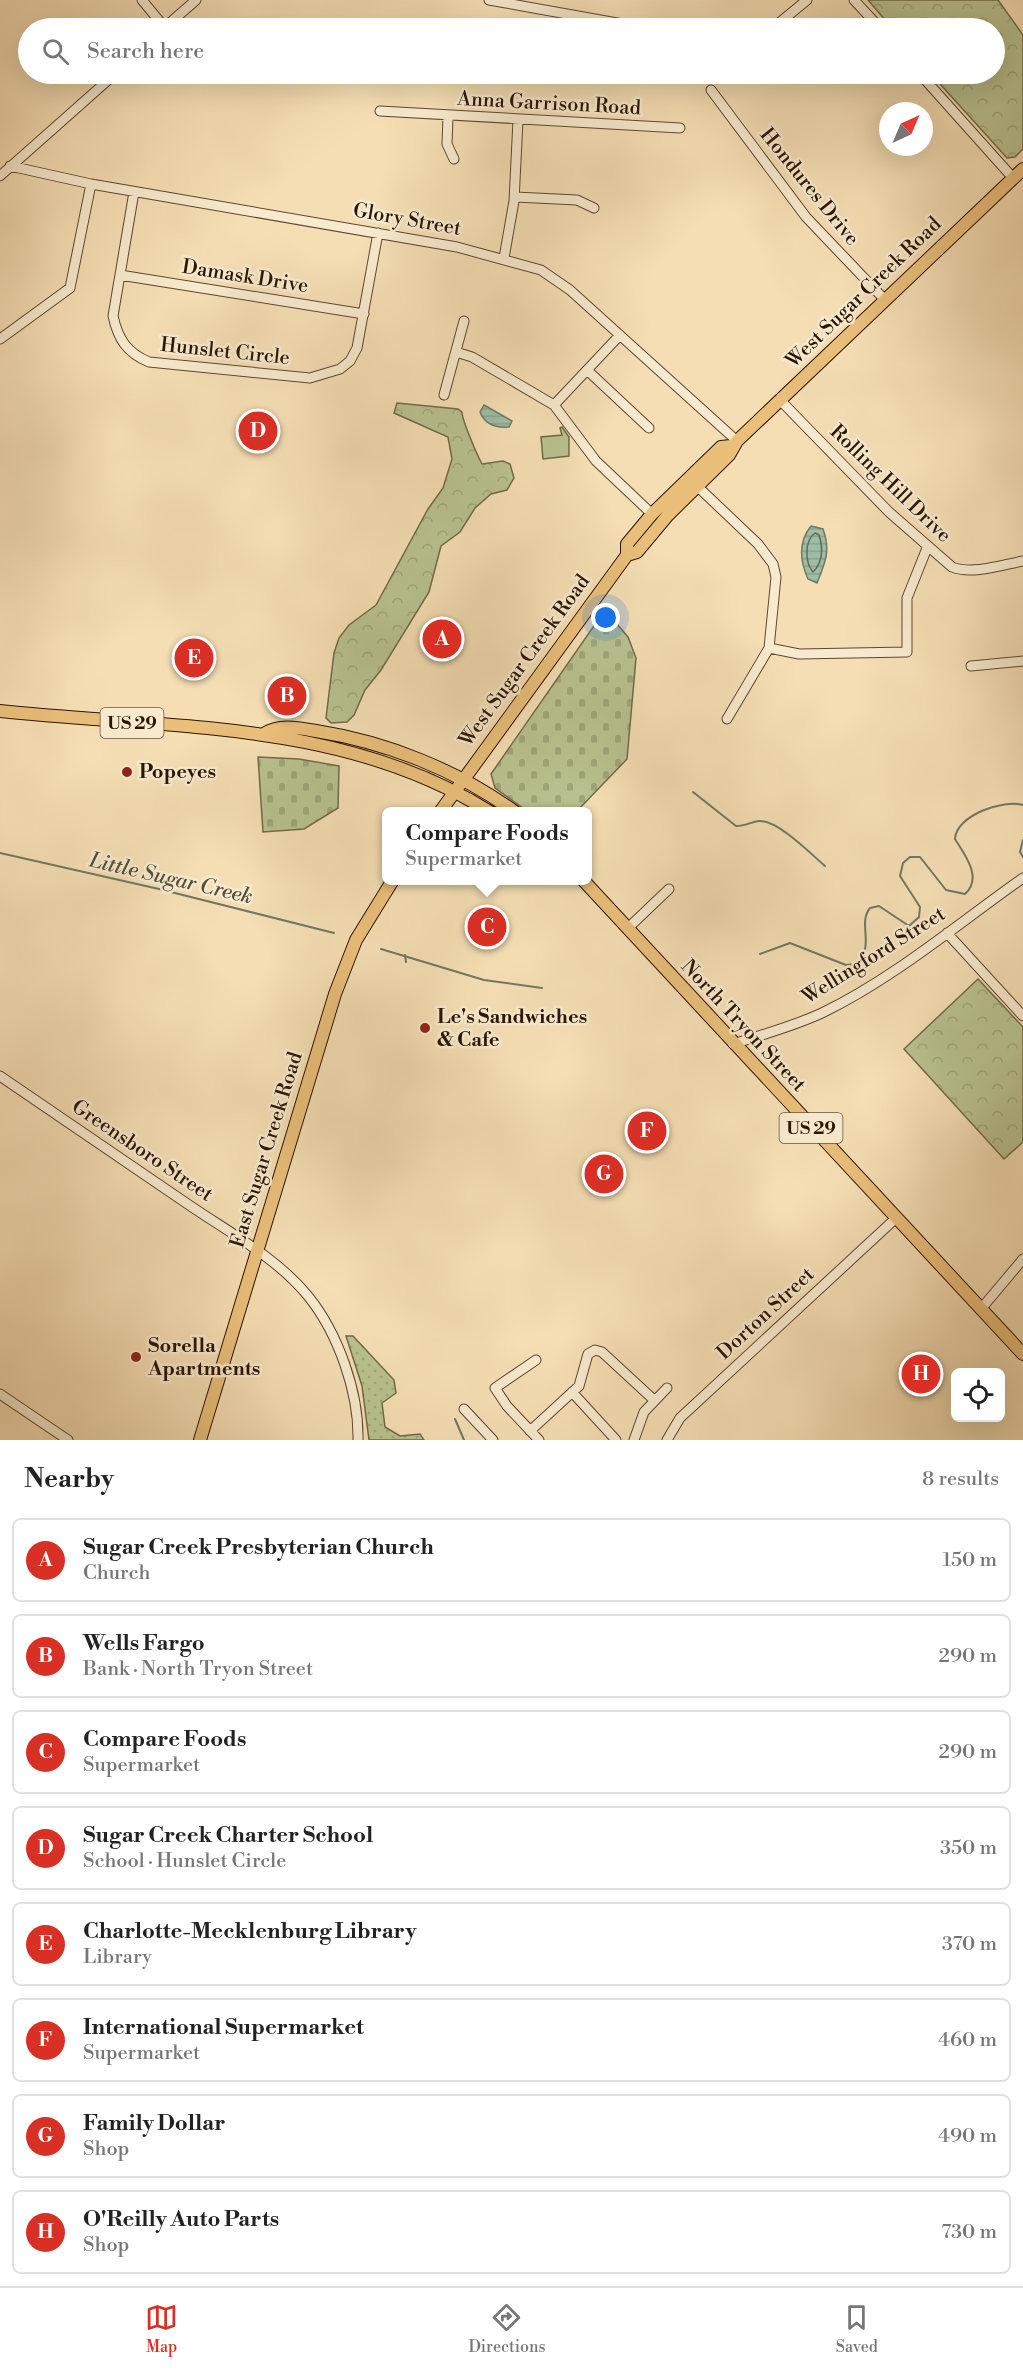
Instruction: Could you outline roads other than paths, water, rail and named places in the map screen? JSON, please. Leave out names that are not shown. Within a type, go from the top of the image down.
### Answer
[{"type":"main road","name":"West Sugar Creek Road","points":[[627,555],[637,552],[697,486],[729,455],[734,443],[1023,169]]},
{"type":"main road","name":"West Sugar Creek Road","points":[[458,785],[627,555],[627,544],[652,514],[722,447],[734,443]]},
{"type":"main road","name":"US 29","points":[[0,711],[264,734],[274,727],[355,738],[418,759],[458,785],[484,807]]},
{"type":"main road","name":"US 29","points":[[458,785],[504,807]]},
{"type":"main road","points":[[443,807],[458,785]]},
{"type":"main road","name":"East Sugar Creek Road","points":[[200,1440],[256,1251],[346,966],[367,921],[390,885]]},
{"type":"main road","name":"North Tryon Street","points":[[587,885],[1023,1354]]},
{"type":"street","points":[[142,0],[156,18]]},
{"type":"street","points":[[175,18],[196,0]]},
{"type":"street","points":[[489,0],[589,18]]},
{"type":"street","points":[[785,18],[807,0]]},
{"type":"street","points":[[854,0],[871,18]]},
{"type":"street","points":[[0,176],[104,84]]},
{"type":"street","points":[[929,84],[1013,178]]},
{"type":"street","name":"Hondures Drive","points":[[711,90],[806,217],[885,300]]},
{"type":"street","name":"Anna Garrison Road","points":[[380,111],[448,117],[680,128]]},
{"type":"street","points":[[448,117],[447,144],[454,159]]},
{"type":"street","points":[[504,258],[515,197],[518,120]]},
{"type":"street","name":"Glory Street","points":[[10,166],[91,184],[378,233],[504,258],[554,277],[620,335],[734,443]]},
{"type":"street","points":[[0,339],[70,288],[91,184]]},
{"type":"street","name":"Hunslet Circle","points":[[134,192],[113,316],[116,332],[136,357],[149,362],[310,378],[327,375],[350,361],[357,348],[378,233]]},
{"type":"street","points":[[515,197],[577,200],[594,208]]},
{"type":"street","name":"Damask Drive","points":[[120,275],[364,314]]},
{"type":"street","points":[[444,395],[464,321]]},
{"type":"street","points":[[554,405],[620,335]]},
{"type":"street","points":[[456,352],[472,357],[554,405],[596,461],[652,514]]},
{"type":"street","points":[[587,370],[649,428]]},
{"type":"street","name":"Rolling Hill Drive","points":[[780,400],[927,548],[960,570],[1023,561]]},
{"type":"street","points":[[697,486],[758,544],[773,564],[776,597],[769,648],[727,718]]},
{"type":"street","points":[[769,648],[799,654],[906,652],[907,598],[927,548]]},
{"type":"street","points":[[971,666],[1023,661]]},
{"type":"street","name":"Wellingford Street","points":[[733,1044],[829,1009],[946,933],[1023,878]]},
{"type":"street","points":[[627,929],[669,889]]},
{"type":"street","points":[[946,933],[1023,1016]]},
{"type":"street","name":"Greensboro Street","points":[[0,1076],[256,1251],[299,1285],[335,1336],[356,1416],[358,1440]]},
{"type":"street","name":"Dorton Street","points":[[667,1440],[675,1424],[685,1413],[896,1219]]},
{"type":"street","points":[[981,1309],[1023,1258]]},
{"type":"street","points":[[530,1431],[581,1382],[588,1354],[596,1350],[602,1352],[654,1400]]},
{"type":"street","points":[[536,1360],[495,1388],[507,1406],[539,1440]]},
{"type":"street","points":[[634,1440],[641,1419],[654,1400],[667,1388]]},
{"type":"street","points":[[572,1392],[616,1440]]},
{"type":"street","points":[[0,1394],[68,1440]]},
{"type":"street","points":[[464,1409],[493,1440]]},
{"type":"water","points":[[484,405],[512,421],[509,427],[488,423],[480,412]]},
{"type":"water","points":[[811,526],[823,529],[827,544],[825,563],[817,583],[808,579],[802,559],[802,545]]},
{"type":"waterway","points":[[693,792],[736,826],[759,821],[775,826],[825,866]]},
{"type":"waterway","name":"Little Sugar Creek","points":[[760,954],[790,943],[846,965],[856,964],[865,950],[865,921],[870,908],[879,906],[909,926],[919,917],[920,907],[900,876],[903,863],[910,857],[920,857],[946,890],[965,894],[970,888],[972,874],[971,866],[955,839],[957,830],[972,816],[982,811],[1005,804],[1023,805]]},
{"type":"waterway","name":"Little Sugar Creek","points":[[1023,840],[1020,852],[1023,857]]},
{"type":"waterway","name":"Little Sugar Creek","points":[[0,853],[159,889],[334,933]]},
{"type":"waterway","name":"Little Sugar Creek","points":[[381,949],[484,980],[542,988]]},
{"type":"waterway","name":"Little Sugar Creek","points":[[405,955],[406,962]]},
{"type":"waterway","points":[[455,1419],[464,1440]]},
{"type":"place","name":"Sugar Creek Charter School","points":[[258,431]]},
{"type":"place","name":"Sugar Creek Presbyterian Church","points":[[442,639]]},
{"type":"place","name":"Charlotte-Mecklenburg Library","points":[[194,658]]},
{"type":"place","name":"Wells Fargo","points":[[287,696]]},
{"type":"place","name":"Popeyes","points":[[127,772]]},
{"type":"place","name":"Compare Foods","points":[[487,927]]},
{"type":"place","name":"Le's Sandwiches & Cafe","points":[[425,1028]]},
{"type":"place","name":"International Supermarket","points":[[647,1131]]},
{"type":"place","name":"Family Dollar","points":[[604,1174]]},
{"type":"place","name":"Sorella Apartments","points":[[136,1357]]},
{"type":"place","name":"O'Reilly Auto Parts","points":[[921,1374]]}]
